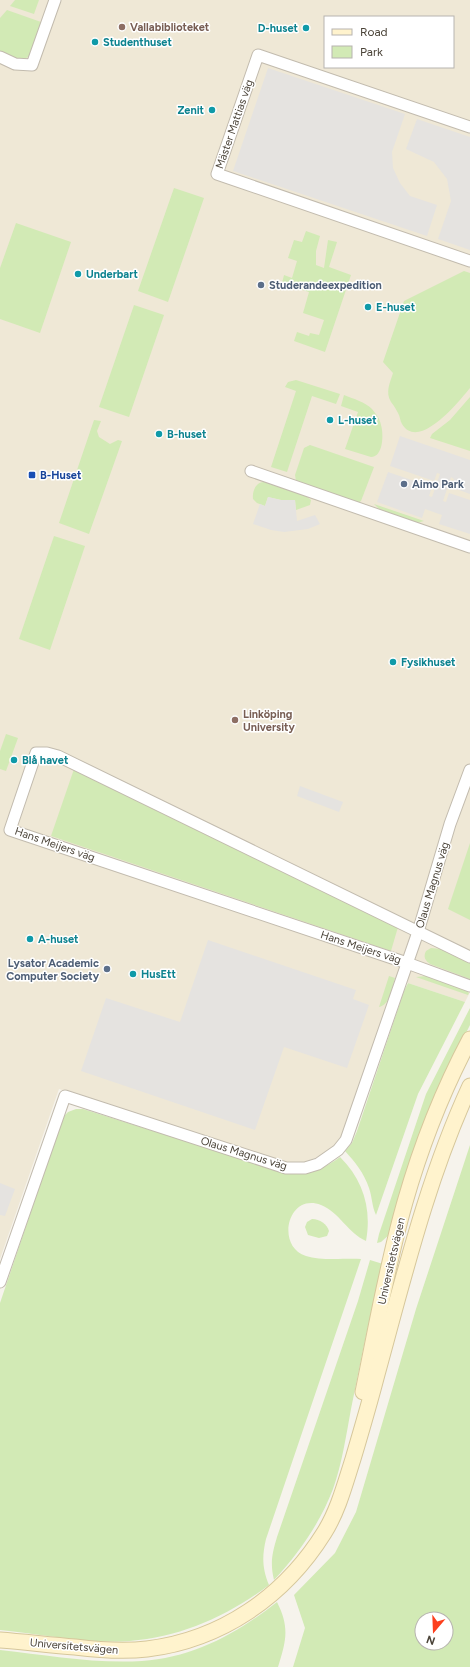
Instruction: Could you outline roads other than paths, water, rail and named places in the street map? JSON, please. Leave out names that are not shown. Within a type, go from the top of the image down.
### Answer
[{"type":"main road","name":"Universitetsvägen","points":[[343,1492],[387,1277],[405,1202],[442,1100],[470,1039]]},
{"type":"main road","name":"Universitetsvägen","points":[[0,1640],[114,1651],[146,1649],[170,1645],[209,1633],[236,1620],[269,1597],[304,1562],[324,1532],[343,1492],[368,1409],[424,1207],[441,1155],[470,1086]]},
{"type":"street","points":[[0,57],[15,64],[32,65],[55,0]]},
{"type":"street","name":"Mäster Mattias väg","points":[[470,127],[258,55],[217,174],[470,261]]},
{"type":"street","points":[[251,471],[470,547]]},
{"type":"street","name":"Hans Meijers väg","points":[[470,957],[58,756],[47,753],[36,753],[10,830],[407,963],[470,986]]},
{"type":"street","name":"Olaus Magnus väg","points":[[0,1282],[65,1096],[286,1168],[306,1168],[318,1164],[338,1150],[346,1140],[418,932],[450,824],[470,770]]},
{"type":"place","name":"Vallabiblioteket","points":[[122,27]]},
{"type":"place","name":"D-huset","points":[[306,28]]},
{"type":"place","name":"Studenthuset","points":[[95,42]]},
{"type":"place","name":"Zenit","points":[[212,110]]},
{"type":"place","name":"Underbart","points":[[78,274]]},
{"type":"place","name":"Studerandeexpedition","points":[[261,285]]},
{"type":"place","name":"E-huset","points":[[368,307]]},
{"type":"place","name":"L-huset","points":[[330,420]]},
{"type":"place","name":"B-huset","points":[[159,434]]},
{"type":"place","name":"B-Huset","points":[[32,475]]},
{"type":"place","name":"Aimo Park","points":[[404,484]]},
{"type":"place","name":"Fysikhuset","points":[[393,662]]},
{"type":"place","name":"Linköping University","points":[[235,720]]},
{"type":"place","name":"Blå havet","points":[[14,760]]},
{"type":"place","name":"A-huset","points":[[30,939]]},
{"type":"place","name":"Lysator Academic Computer Society","points":[[107,969]]},
{"type":"place","name":"HusEtt","points":[[133,974]]}]
